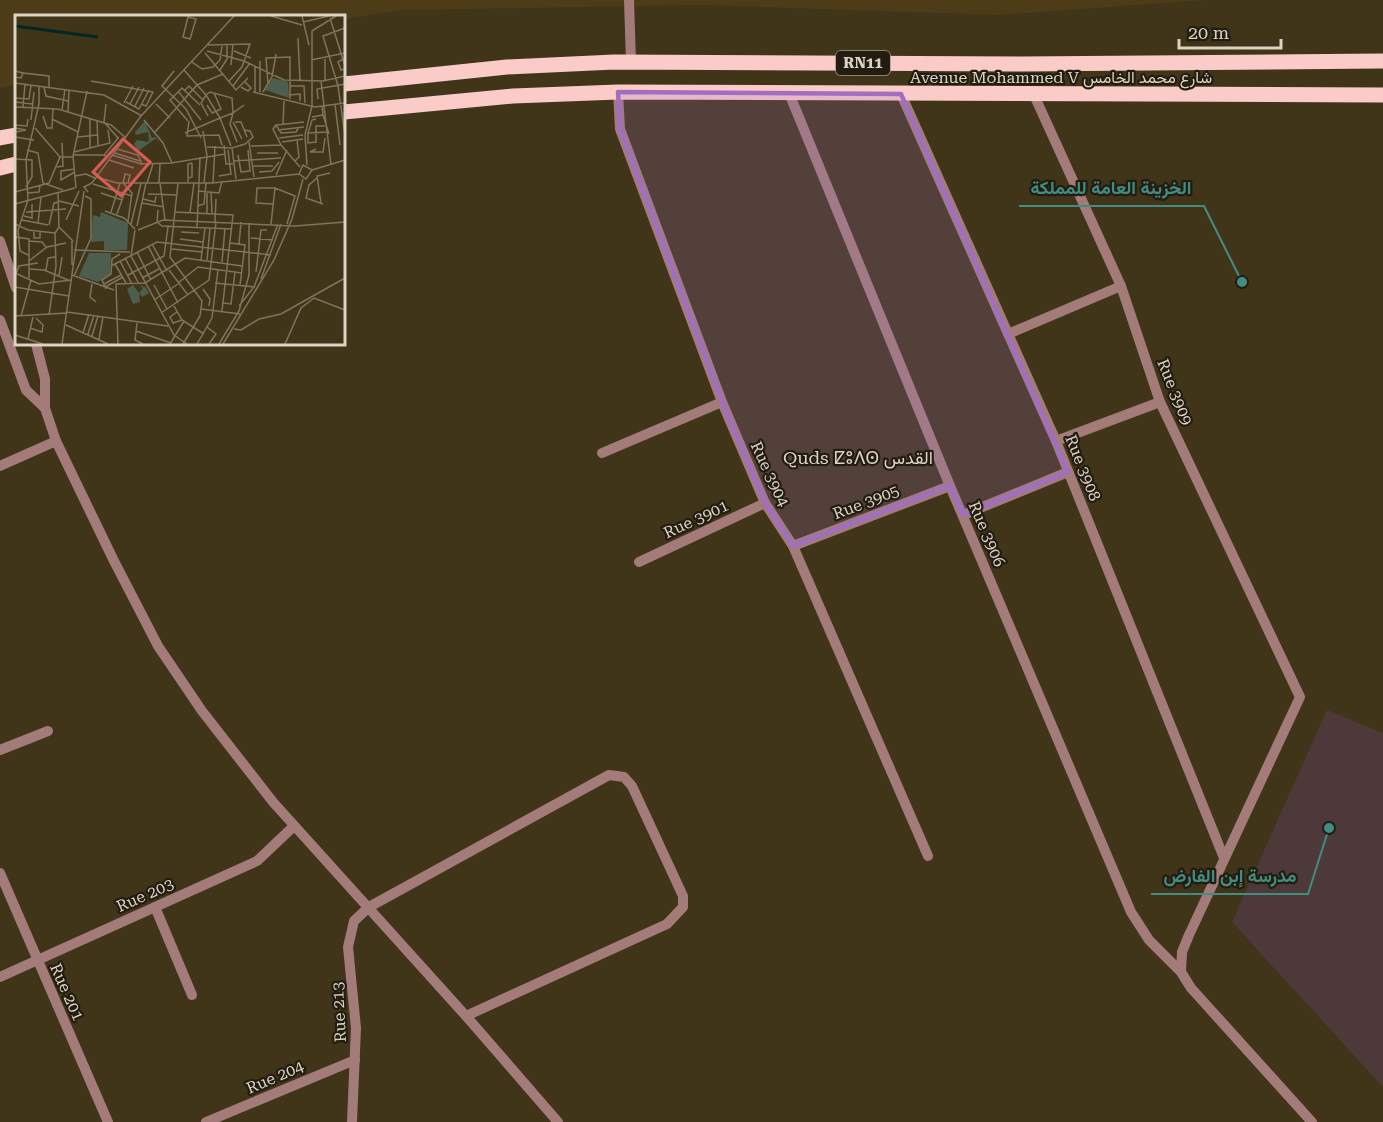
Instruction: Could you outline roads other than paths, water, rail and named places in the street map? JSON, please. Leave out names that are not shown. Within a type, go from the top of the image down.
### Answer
[{"type":"main road","name":"Avenue Mohammed V شارع محمد الخامس","points":[[345,84],[507,67],[631,62],[1022,64],[1383,61]]},
{"type":"main road","name":"Avenue Mohammed V شارع محمد الخامس","points":[[345,112],[513,96],[618,93],[1383,95]]},
{"type":"main road","points":[[0,138],[15,135]]},
{"type":"main road","points":[[0,168],[15,164]]},
{"type":"street","points":[[629,0],[631,62]]},
{"type":"street","name":"Rue 3904","points":[[618,93],[620,129],[722,402],[765,503],[793,546],[928,856]]},
{"type":"street","name":"Rue 3906","points":[[789,93],[950,486],[1131,912],[1149,940],[1181,972],[1191,988],[1312,1122]]},
{"type":"street","name":"Rue 3908","points":[[901,94],[1056,441],[1224,858]]},
{"type":"street","name":"Rue 3909","points":[[1034,94],[1121,286],[1160,402],[1300,697],[1224,858]]},
{"type":"street","points":[[0,241],[15,285]]},
{"type":"street","points":[[1008,334],[1121,286]]},
{"type":"street","points":[[0,320],[23,384],[45,408]]},
{"type":"street","points":[[36,345],[45,379],[45,408],[57,441],[113,559],[159,646],[202,711],[294,826],[369,907],[558,1122]]},
{"type":"street","points":[[602,453],[722,402]]},
{"type":"street","points":[[1056,441],[1160,402]]},
{"type":"street","points":[[0,466],[57,441]]},
{"type":"street","points":[[963,515],[1068,472]]},
{"type":"street","name":"Rue 3905","points":[[793,546],[950,486]]},
{"type":"street","name":"Rue 3901","points":[[639,562],[765,503]]},
{"type":"street","points":[[0,750],[48,731]]},
{"type":"street","points":[[369,907],[609,775],[624,777],[632,786],[683,896],[683,908],[667,924],[466,1016]]},
{"type":"street","name":"Rue 203","points":[[0,977],[257,861],[294,826]]},
{"type":"street","points":[[1181,972],[1182,952],[1224,858]]},
{"type":"street","name":"Rue 201","points":[[0,873],[108,1122]]},
{"type":"street","points":[[155,907],[192,995]]},
{"type":"street","name":"Rue 213","points":[[352,1122],[356,1028],[348,947],[354,921],[369,907]]},
{"type":"street","name":"Rue 204","points":[[206,1122],[355,1060]]},
{"type":"place","name":"الخزينة العامة للمملكة","points":[[1242,282]]},
{"type":"place","name":"مدرسة إبن الفارض","points":[[1329,828]]},
{"type":"district","name":"Quds ⵇⵓⴷⵙ القدس","points":[[858,457]]}]
